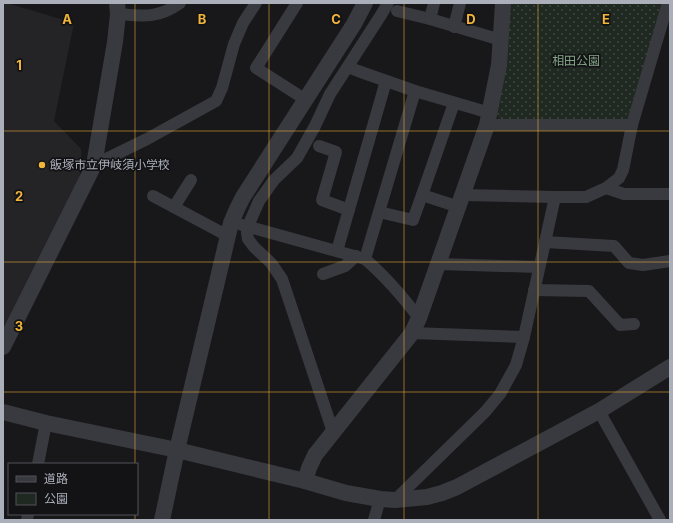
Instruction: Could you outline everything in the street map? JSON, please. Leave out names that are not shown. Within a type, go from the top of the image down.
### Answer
[{"type":"street","points":[[3,347],[94,165],[115,42],[117,8],[149,16],[167,12],[180,3]]},
{"type":"street","points":[[94,165],[147,139],[216,101],[222,88],[234,44],[243,23],[256,3]]},
{"type":"street","points":[[297,3],[256,68],[306,100]]},
{"type":"street","points":[[162,520],[229,229],[243,197],[354,24],[365,3]]},
{"type":"street","points":[[333,432],[282,278],[262,253],[254,247],[248,239],[247,233],[248,226],[262,196],[274,180],[297,158],[315,126],[330,94],[388,3]]},
{"type":"street","points":[[430,20],[434,3]]},
{"type":"street","points":[[454,27],[460,3]]},
{"type":"street","points":[[305,481],[315,455],[412,333],[419,318],[489,119],[499,65],[503,3]]},
{"type":"street","points":[[422,195],[461,201],[586,197],[606,188],[619,178],[623,170],[632,124],[668,3]]},
{"type":"street","points":[[397,11],[501,40]]},
{"type":"street","points":[[348,66],[386,81],[454,103],[489,119],[632,124]]},
{"type":"street","points":[[337,251],[386,81]]},
{"type":"street","points":[[323,274],[345,266],[360,258],[379,212],[415,91]]},
{"type":"street","points":[[379,212],[413,220],[454,103]]},
{"type":"street","points":[[319,146],[336,152],[322,200],[349,210]]},
{"type":"street","points":[[174,207],[191,180]]},
{"type":"street","points":[[606,188],[624,194],[670,194]]},
{"type":"street","points":[[153,196],[174,207],[229,229],[248,226],[360,258],[372,264],[419,318]]},
{"type":"street","points":[[374,520],[387,499],[485,412],[500,394],[516,365],[524,337],[555,197]]},
{"type":"street","points":[[545,242],[614,246],[629,264],[643,265],[670,261]]},
{"type":"street","points":[[438,264],[539,267]]},
{"type":"street","points":[[534,290],[589,291],[620,325],[634,324]]},
{"type":"street","points":[[412,333],[524,337]]},
{"type":"street","points":[[3,412],[46,423],[177,450],[305,481],[346,493],[387,499],[427,497],[457,487],[600,411],[670,367]]},
{"type":"street","points":[[600,411],[660,520]]},
{"type":"street","points":[[38,463],[46,423]]},
{"type":"shaded area","name":"飯塚市立伊岐須小学校","points":[[3,3],[74,23],[54,121],[81,149],[82,160],[79,178],[3,330]]},
{"type":"green space","name":"相田公園","points":[[509,3],[664,3],[629,119],[502,121],[498,119],[497,112]]},
{"type":"place","name":"飯塚市立伊岐須小学校","points":[[42,165]]}]
